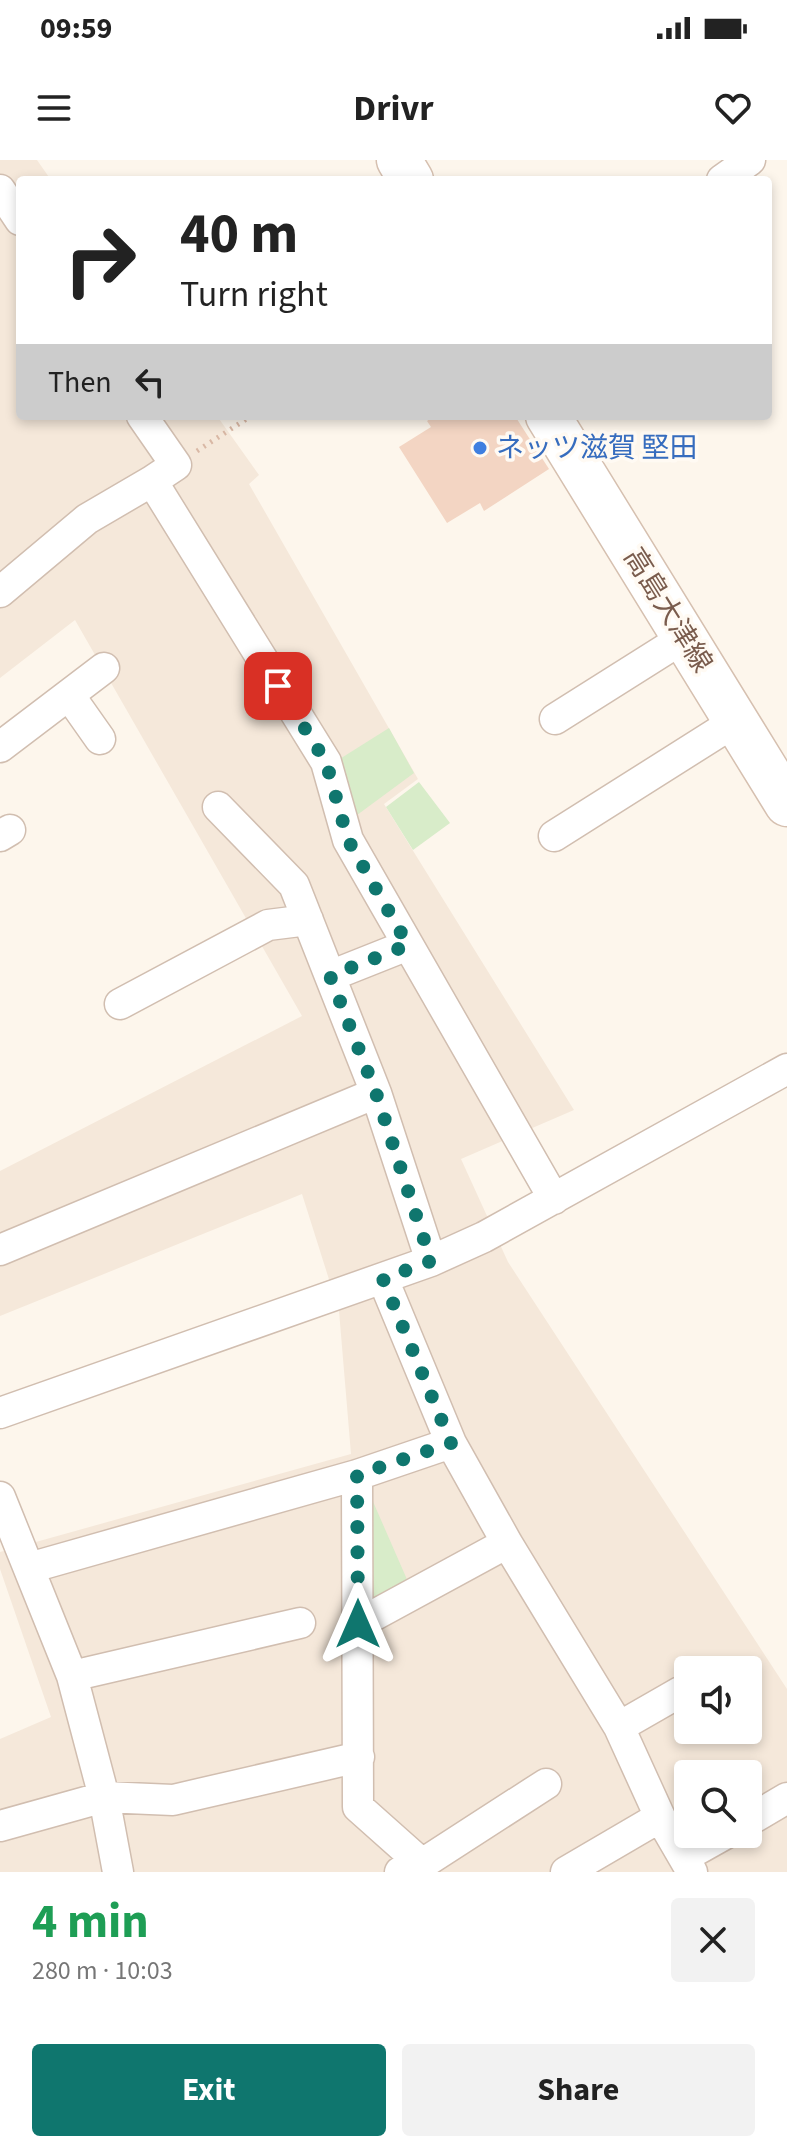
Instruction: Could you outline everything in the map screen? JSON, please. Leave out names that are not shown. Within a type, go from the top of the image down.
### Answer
[{"type":"main road","name":"高島大津線","points":[[550,420],[787,804]]},
{"type":"street","points":[[728,176],[750,160]]},
{"type":"street","points":[[0,190],[16,214]]},
{"type":"street","points":[[144,420],[164,473],[326,762],[348,840],[554,1199]]},
{"type":"street","points":[[0,592],[87,519],[164,473]]},
{"type":"street","points":[[555,719],[685,637]]},
{"type":"street","points":[[0,747],[104,668]]},
{"type":"street","points":[[69,695],[100,739]]},
{"type":"street","points":[[554,836],[736,721]]},
{"type":"street","points":[[218,807],[294,885],[376,1093],[431,1261]]},
{"type":"street","points":[[120,1004],[268,925],[308,920]]},
{"type":"street","points":[[330,976],[408,945]]},
{"type":"street","points":[[0,1413],[431,1261],[554,1199],[787,1069]]},
{"type":"street","points":[[0,1250],[376,1093]]},
{"type":"street","points":[[383,1279],[451,1443],[507,1543],[619,1727],[660,1817],[688,1865],[708,1848]]},
{"type":"street","points":[[29,1568],[357,1475],[451,1443]]},
{"type":"street","points":[[357,1475],[358,1807],[411,1868],[546,1784]]},
{"type":"street","points":[[0,1497],[72,1676],[104,1797],[118,1872]]},
{"type":"street","points":[[358,1624],[507,1543]]},
{"type":"street","points":[[72,1676],[300,1623]]},
{"type":"street","points":[[619,1727],[674,1695]]},
{"type":"street","points":[[0,1826],[104,1797],[173,1800],[359,1757]]},
{"type":"street","points":[[762,1813],[787,1798]]},
{"type":"street","points":[[566,1872],[660,1817]]},
{"type":"path","points":[[164,473],[245,420]]},
{"type":"shaded area","points":[[0,160],[37,160],[48,176],[16,176],[16,420],[220,420],[259,475],[249,484],[418,779],[384,804],[574,1110],[461,1159],[508,1262],[787,1689],[787,1872],[0,1872],[0,1739],[51,1717],[0,1569],[0,1552],[351,1454],[339,1311],[302,1194],[0,1316],[0,1171],[302,1016],[75,620],[0,678]]},
{"type":"green space","points":[[389,728],[414,773],[353,818],[327,767]]},
{"type":"green space","points":[[419,782],[450,823],[413,850],[386,807]]},
{"type":"green space","points":[[364,1481],[409,1584],[367,1609]]},
{"type":"building","points":[[518,420],[549,469],[484,511],[480,503],[447,523],[399,447],[431,427],[427,421]]},
{"type":"place","name":"ネッツ滋賀 堅田","points":[[480,448]]},
{"type":"route","points":[[278,686],[326,762],[348,840],[408,945],[330,976],[376,1093],[431,1261],[383,1279],[451,1443],[357,1475],[358,1624]]}]
